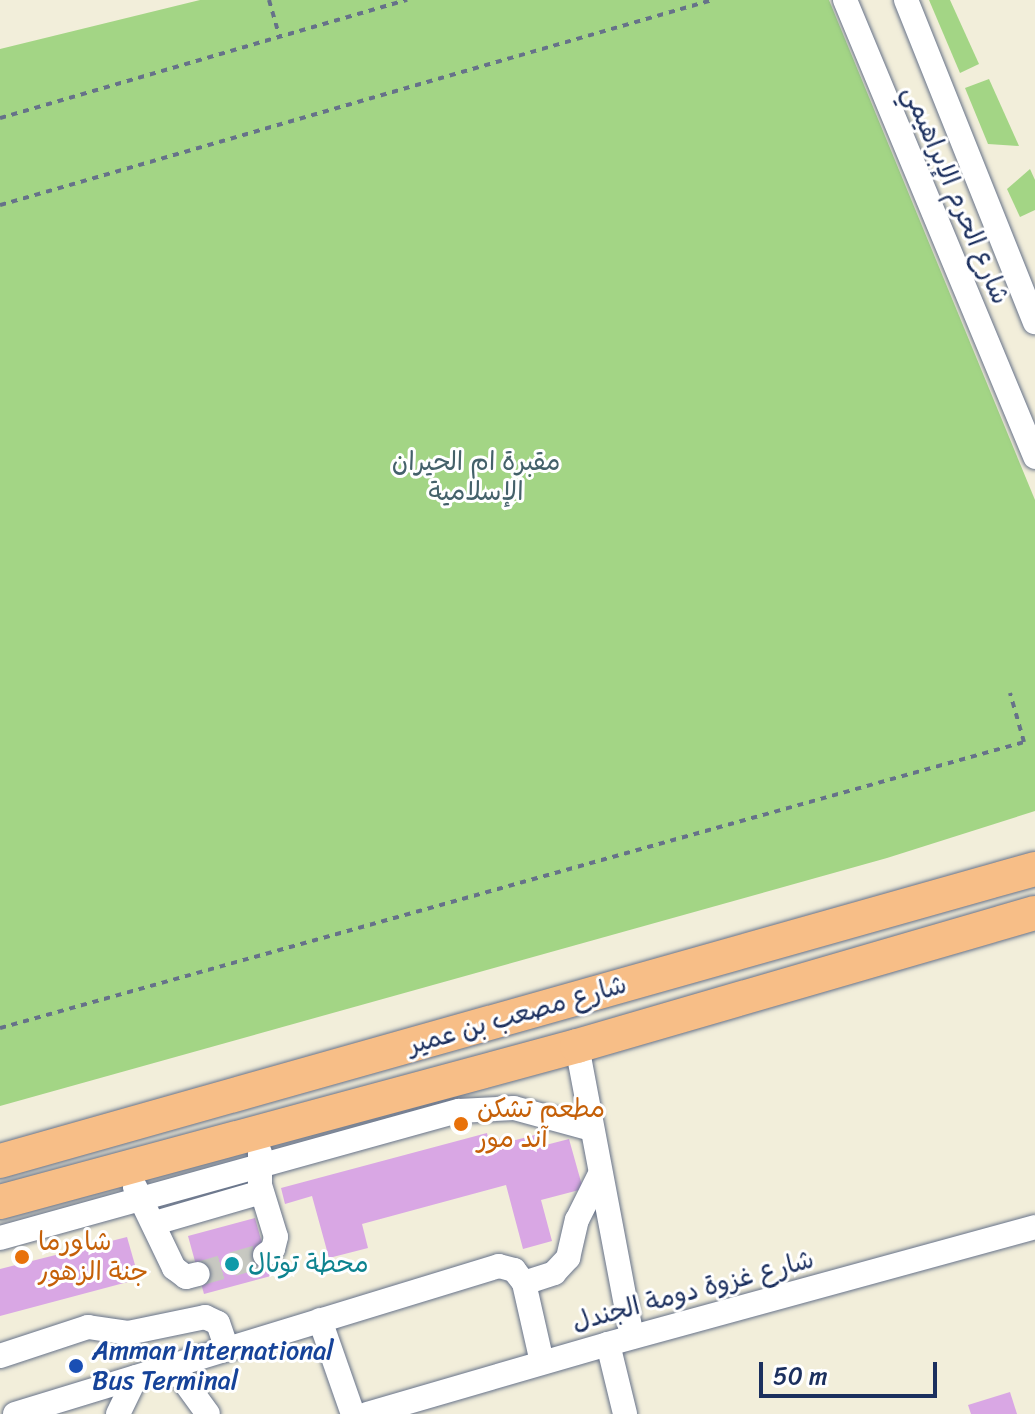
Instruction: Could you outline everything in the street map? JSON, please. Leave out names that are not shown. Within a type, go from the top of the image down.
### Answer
[{"type":"highway","name":"شارع مصعب بن عمير","points":[[0,1161],[1032,867]]},
{"type":"highway","name":"شارع مصعب بن عمير","points":[[0,1202],[577,1046],[1035,913]]},
{"type":"street","name":"شارع الحرم الإبراهيمي","points":[[845,0],[1035,457]]},
{"type":"street","name":"شارع الحرم الإبراهيمي","points":[[906,0],[1028,288],[1035,322]]},
{"type":"street","points":[[577,1046],[632,1337]]},
{"type":"street","points":[[0,1238],[478,1108],[514,1108],[592,1129]]},
{"type":"street","points":[[265,1255],[273,1249],[276,1237],[262,1192],[258,1166],[268,1129]]},
{"type":"street","points":[[120,1169],[142,1197],[174,1268],[186,1277],[198,1274]]},
{"type":"street","points":[[524,1283],[554,1273],[568,1258],[577,1220],[600,1174]]},
{"type":"street","points":[[155,1223],[262,1192]]},
{"type":"street","name":"شارع غزوة دومة الجندل","points":[[367,1414],[542,1362],[1035,1227]]},
{"type":"street","points":[[15,1414],[51,1408],[136,1377],[499,1266],[514,1270],[524,1283],[542,1362]]},
{"type":"street","points":[[0,1356],[88,1327],[128,1333],[205,1317],[218,1323],[227,1349]]},
{"type":"street","points":[[320,1320],[353,1414]]},
{"type":"street","points":[[608,1344],[625,1414]]},
{"type":"street","points":[[173,1366],[208,1414]]},
{"type":"street","points":[[118,1414],[136,1377]]},
{"type":"path","points":[[269,0],[279,37]]},
{"type":"path","points":[[0,118],[407,0]]},
{"type":"path","points":[[0,205],[712,0]]},
{"type":"path","points":[[0,1028],[1024,742],[1010,693]]},
{"type":"green space","name":"مقبرة ام الحيران الإسلامية","points":[[200,0],[829,0],[1035,500],[1035,811],[887,858],[0,1106],[0,49]]},
{"type":"green space","points":[[929,0],[950,0],[979,64],[960,73]]},
{"type":"green space","points":[[989,79],[1019,146],[988,144],[965,88]]},
{"type":"green space","points":[[1030,169],[1035,180],[1035,210],[1020,217],[1007,189]]},
{"type":"building","points":[[487,1133],[489,1142],[502,1138],[504,1143],[535,1135],[538,1147],[569,1139],[583,1189],[541,1200],[552,1241],[523,1249],[506,1185],[362,1224],[368,1248],[329,1258],[312,1196],[285,1204],[281,1188]]},
{"type":"building","name":"محطة توتال","points":[[255,1218],[271,1276],[204,1294],[188,1236]]},
{"type":"building","points":[[127,1237],[139,1279],[0,1316],[0,1269]]},
{"type":"building","points":[[1010,1392],[1017,1414],[971,1414],[968,1405]]},
{"type":"tunnel","points":[[198,1274],[265,1255]]},
{"type":"place","name":"مطعم تشكن آند مور","points":[[461,1124]]},
{"type":"place","name":"شاورما جنة الزهور","points":[[22,1257]]},
{"type":"place","name":"محطة توتال","points":[[232,1264]]},
{"type":"place","name":"Amman International Bus Terminal","points":[[76,1366]]}]
